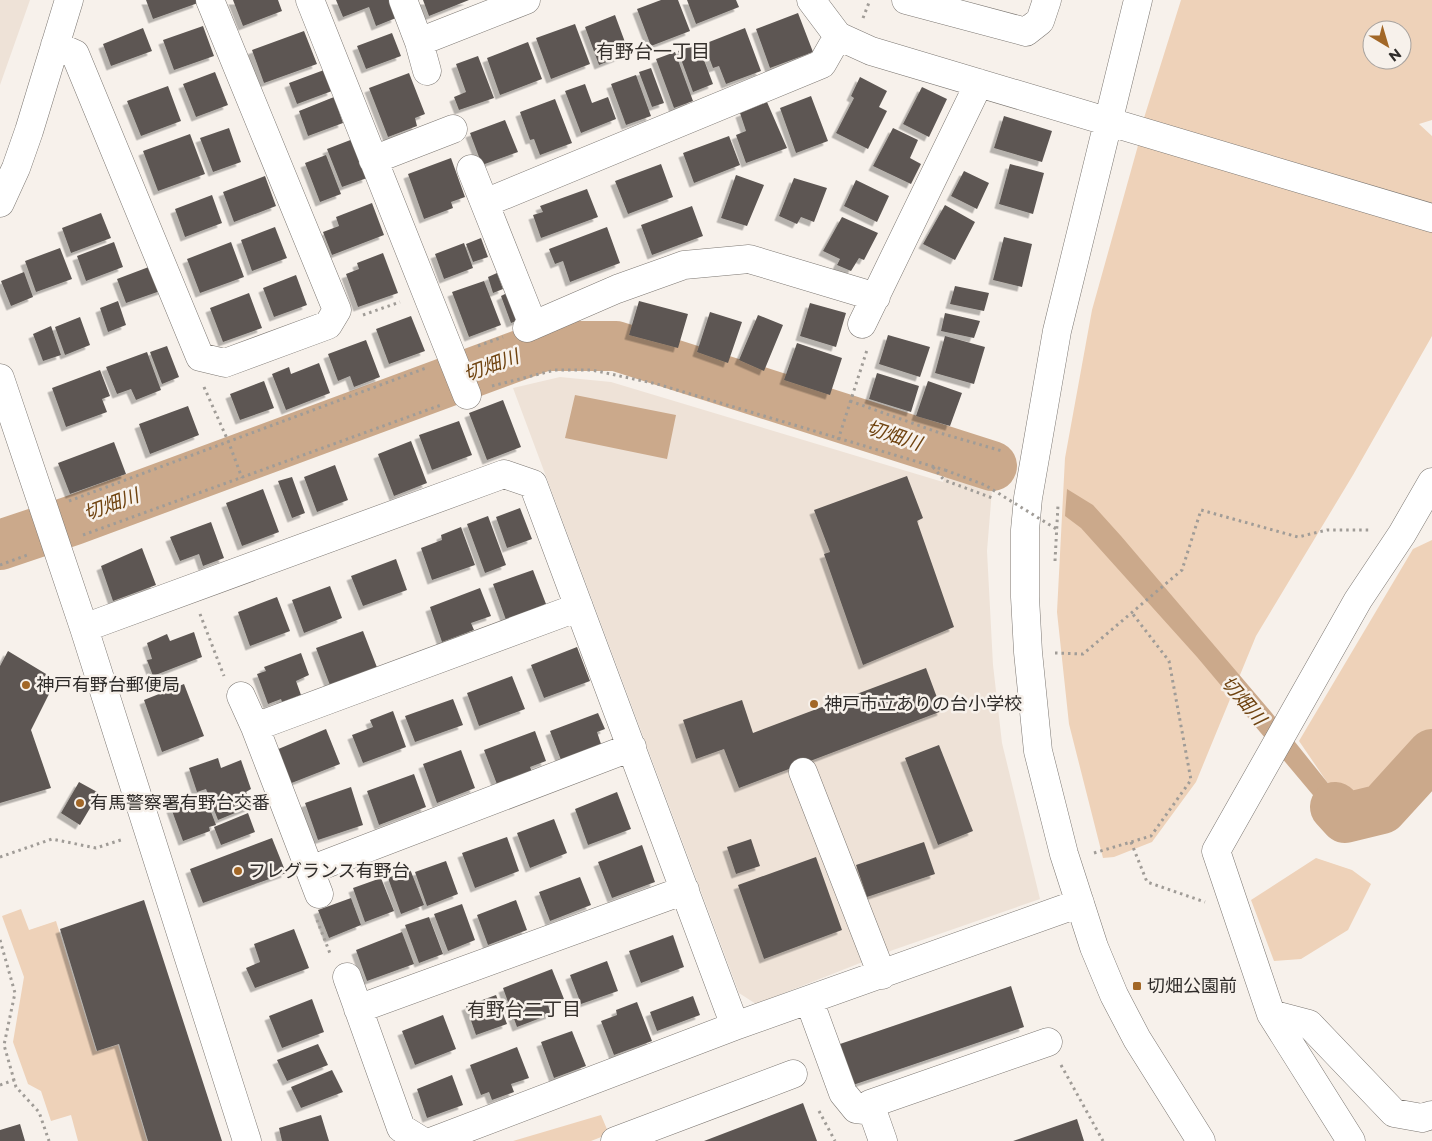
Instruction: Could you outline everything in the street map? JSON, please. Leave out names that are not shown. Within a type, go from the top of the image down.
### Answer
[{"type":"street","points":[[0,203],[16,168],[69,0]]},
{"type":"street","points":[[55,45],[75,54],[200,357],[225,363],[328,325],[337,310],[210,0]]},
{"type":"street","points":[[310,0],[459,376]]},
{"type":"street","points":[[403,0],[419,42],[427,71]]},
{"type":"street","points":[[419,42],[526,0]]},
{"type":"street","points":[[811,0],[838,36],[871,51],[1432,218]]},
{"type":"street","points":[[906,0],[1026,32],[1040,21],[1047,0]]},
{"type":"street","points":[[1138,0],[1057,331],[1028,498],[1025,530],[1025,597],[1028,652],[1038,751],[1055,820],[1094,947],[1114,995],[1142,1047],[1201,1141]]},
{"type":"street","points":[[485,203],[822,64],[838,36]]},
{"type":"street","points":[[863,322],[979,83]]},
{"type":"street","points":[[373,160],[453,129]]},
{"type":"street","points":[[471,169],[530,327],[617,289],[684,265],[749,259],[876,297]]},
{"type":"street","points":[[0,378],[84,628],[246,1141]]},
{"type":"street","points":[[84,628],[504,474],[533,484],[735,1026]]},
{"type":"street","points":[[1350,1141],[1271,1014],[1216,851],[1358,600],[1402,534],[1432,482]]},
{"type":"street","points":[[256,727],[579,607]]},
{"type":"street","points":[[242,699],[256,727],[316,885],[632,747]]},
{"type":"street","points":[[803,772],[882,975]]},
{"type":"street","points":[[358,1009],[685,890]]},
{"type":"street","points":[[433,1141],[735,1026],[1080,903]]},
{"type":"street","points":[[347,979],[401,1128],[422,1141]]},
{"type":"street","points":[[809,1000],[843,1093],[856,1109],[873,1111]]},
{"type":"street","points":[[1271,1014],[1308,1024],[1394,1113],[1422,1118],[1432,1115]]},
{"type":"street","points":[[882,1141],[870,1104],[1048,1042]]},
{"type":"street","points":[[615,1141],[793,1074]]},
{"type":"path","points":[[334,316],[346,322],[426,292]]},
{"type":"path","points":[[838,440],[874,326],[863,322]]},
{"type":"path","points":[[51,528],[242,478],[459,376],[530,327]]},
{"type":"path","points":[[211,360],[204,388],[229,443],[242,478]]},
{"type":"path","points":[[0,565],[51,528],[229,443],[459,376],[509,380],[555,370],[592,370],[657,384],[838,440],[944,470],[986,485],[1058,530]]},
{"type":"path","points":[[850,401],[1002,451]]},
{"type":"path","points":[[932,467],[944,480],[995,499]]},
{"type":"path","points":[[1053,653],[1084,654],[1182,570],[1201,510],[1298,537],[1327,530],[1374,530]]},
{"type":"path","points":[[191,589],[231,695],[236,701],[242,699]]},
{"type":"path","points":[[1097,853],[1151,836],[1191,780],[1169,662],[1132,613]]},
{"type":"path","points":[[0,857],[52,839],[96,848],[148,832]]},
{"type":"path","points":[[1131,842],[1147,882],[1211,904]]},
{"type":"path","points":[[316,885],[308,894],[340,979],[347,979]]},
{"type":"path","points":[[0,940],[15,993],[4,1045],[14,1080],[21,1094],[39,1112],[49,1141]]},
{"type":"path","points":[[1048,1042],[1104,1141]]},
{"type":"path","points":[[0,1085],[14,1080]]},
{"type":"shaded area","points":[[0,0],[30,0],[0,85]]},
{"type":"shaded area","points":[[1181,0],[1432,0],[1432,120],[1419,124],[1432,136],[1432,204],[1144,118]]},
{"type":"shaded area","points":[[1139,142],[1432,223],[1432,336],[1353,475],[1256,636],[1196,782],[1152,842],[1114,857],[1103,858],[1069,724],[1057,612],[1065,458],[1092,310]]},
{"type":"shaded area","name":"神戸市立ありの台小学校","points":[[560,377],[611,382],[943,482],[945,475],[992,490],[987,551],[993,665],[1002,743],[1040,899],[893,950],[756,1004],[739,993],[513,388]]},
{"type":"shaded area","points":[[1432,540],[1432,732],[1374,795],[1354,805],[1327,782],[1299,741],[1413,549]]},
{"type":"shaded area","points":[[1316,858],[1352,870],[1371,884],[1348,930],[1301,959],[1274,961],[1251,900]]},
{"type":"shaded area","points":[[21,909],[29,930],[56,921],[96,1051],[118,1045],[147,1141],[78,1141],[71,1115],[51,1121],[41,1091],[28,1084],[13,1042],[24,977],[2,916]]},
{"type":"shaded area","points":[[601,1115],[609,1134],[591,1141],[513,1141]]},
{"type":"water","points":[[575,395],[676,415],[667,459],[565,438]]},
{"type":"water","points":[[1067,489],[1093,505],[1121,536],[1271,712],[1343,802],[1352,807],[1357,806],[1374,799],[1385,790],[1400,802],[1383,816],[1366,824],[1347,824],[1328,813],[1197,657],[1081,528],[1065,516]]},
{"type":"building","points":[[146,0],[197,0],[198,3],[153,19]]},
{"type":"building","points":[[233,0],[278,0],[282,11],[243,26]]},
{"type":"building","points":[[336,0],[389,0],[396,18],[376,26],[369,7],[343,17]]},
{"type":"building","points":[[423,0],[469,0],[429,16]]},
{"type":"building","points":[[661,0],[678,0],[690,31],[651,46],[637,9]]},
{"type":"building","points":[[687,0],[736,0],[739,7],[696,24]]},
{"type":"building","points":[[798,13],[813,52],[770,68],[756,29]]},
{"type":"building","points":[[615,15],[629,53],[599,65],[585,27]]},
{"type":"building","points":[[575,24],[590,64],[551,79],[536,38]]},
{"type":"building","points":[[203,26],[214,56],[174,70],[163,40]]},
{"type":"building","points":[[143,28],[152,51],[111,66],[103,44]]},
{"type":"building","points":[[745,28],[761,71],[726,84],[719,66],[713,68],[704,44]]},
{"type":"building","points":[[304,31],[317,64],[264,83],[252,50]]},
{"type":"building","points":[[392,33],[401,56],[366,69],[357,46]]},
{"type":"building","points":[[528,42],[542,79],[500,95],[487,58]]},
{"type":"building","points":[[698,44],[713,84],[693,92],[678,51]]},
{"type":"building","points":[[675,52],[693,101],[674,108],[656,59]]},
{"type":"building","points":[[478,56],[494,98],[459,110],[454,97],[466,92],[456,64]]},
{"type":"building","points":[[651,68],[664,103],[652,107],[639,72]]},
{"type":"building","points":[[324,70],[332,91],[297,104],[289,83]]},
{"type":"building","points":[[215,72],[228,105],[196,117],[183,84]]},
{"type":"building","points":[[409,73],[425,114],[415,118],[417,126],[388,137],[369,88]]},
{"type":"building","points":[[636,75],[651,116],[626,125],[611,84]]},
{"type":"building","points":[[860,77],[887,91],[879,107],[887,111],[868,149],[836,133],[854,98],[851,96]]},
{"type":"building","points":[[585,84],[592,103],[608,97],[616,119],[581,133],[565,91]]},
{"type":"building","points":[[168,86],[181,121],[141,136],[127,101]]},
{"type":"building","points":[[922,87],[947,99],[929,137],[903,124]]},
{"type":"building","points":[[811,96],[828,141],[796,153],[780,108]]},
{"type":"building","points":[[334,97],[343,123],[308,136],[299,111]]},
{"type":"building","points":[[555,99],[572,143],[540,155],[534,139],[530,140],[520,112]]},
{"type":"building","points":[[767,102],[787,148],[746,163],[736,135],[746,131],[740,113]]},
{"type":"building","points":[[1004,116],[1052,131],[1042,162],[994,148]]},
{"type":"building","points":[[505,120],[518,152],[482,165],[470,133]]},
{"type":"building","points":[[229,128],[241,162],[213,172],[200,138]]},
{"type":"building","points":[[893,128],[918,140],[910,158],[921,164],[911,184],[873,166]]},
{"type":"building","points":[[190,134],[205,174],[158,191],[143,151]]},
{"type":"building","points":[[729,136],[740,165],[694,183],[683,153]]},
{"type":"building","points":[[353,139],[367,178],[342,187],[327,149]]},
{"type":"building","points":[[326,155],[341,194],[320,202],[305,163]]},
{"type":"building","points":[[451,158],[465,197],[451,202],[453,208],[424,219],[408,174]]},
{"type":"building","points":[[661,164],[673,197],[628,214],[615,181]]},
{"type":"building","points":[[1010,164],[1044,173],[1033,214],[999,204]]},
{"type":"building","points":[[964,171],[989,183],[977,209],[951,196]]},
{"type":"building","points":[[736,175],[764,185],[747,226],[721,218]]},
{"type":"building","points":[[265,176],[276,206],[234,222],[223,192]]},
{"type":"building","points":[[794,178],[827,188],[814,222],[801,217],[797,224],[779,216]]},
{"type":"building","points":[[856,180],[889,196],[877,222],[844,206]]},
{"type":"building","points":[[587,189],[598,217],[541,238],[533,215],[543,212],[540,206]]},
{"type":"building","points":[[212,195],[222,223],[185,237],[175,209]]},
{"type":"building","points":[[372,203],[384,235],[332,255],[323,232],[339,226],[336,217]]},
{"type":"building","points":[[945,205],[975,222],[955,260],[923,244]]},
{"type":"building","points":[[692,206],[703,236],[652,255],[641,225]]},
{"type":"building","points":[[101,213],[111,238],[71,253],[62,228]]},
{"type":"building","points":[[842,217],[878,233],[864,260],[859,258],[851,271],[837,265],[840,259],[823,251]]},
{"type":"building","points":[[275,227],[287,258],[252,271],[241,240]]},
{"type":"building","points":[[607,227],[620,263],[570,282],[563,261],[555,264],[549,249]]},
{"type":"building","points":[[1004,237],[1032,244],[1022,287],[993,280]]},
{"type":"building","points":[[481,238],[488,257],[473,262],[466,244]]},
{"type":"building","points":[[114,242],[123,267],[86,281],[77,256]]},
{"type":"building","points":[[231,242],[244,277],[200,293],[187,259]]},
{"type":"building","points":[[464,243],[473,268],[444,279],[435,254]]},
{"type":"building","points":[[60,248],[72,279],[36,292],[25,261]]},
{"type":"building","points":[[383,253],[398,293],[358,307],[346,274],[359,269],[357,263]]},
{"type":"building","points":[[154,265],[163,290],[126,303],[117,279]]},
{"type":"building","points":[[24,272],[33,297],[11,306],[1,281]]},
{"type":"building","points":[[497,273],[503,289],[493,293],[488,277]]},
{"type":"building","points":[[296,275],[307,305],[274,317],[263,288]]},
{"type":"building","points":[[484,281],[501,325],[469,337],[452,292]]},
{"type":"building","points":[[955,286],[989,293],[984,311],[950,304]]},
{"type":"building","points":[[509,292],[519,320],[511,323],[501,296]]},
{"type":"building","points":[[249,293],[262,328],[223,342],[210,308]]},
{"type":"building","points":[[118,301],[126,325],[108,332],[100,308]]},
{"type":"building","points":[[639,301],[688,314],[678,348],[629,335]]},
{"type":"building","points":[[810,303],[846,313],[836,347],[800,336]]},
{"type":"building","points":[[710,312],[742,322],[728,363],[697,352]]},
{"type":"building","points":[[945,313],[980,321],[974,338],[941,331]]},
{"type":"building","points":[[758,315],[783,325],[764,371],[739,360]]},
{"type":"building","points":[[411,316],[425,351],[389,364],[376,329]]},
{"type":"building","points":[[80,317],[90,345],[65,355],[55,327]]},
{"type":"building","points":[[51,326],[61,355],[43,361],[33,334]]},
{"type":"building","points":[[888,335],[930,347],[920,377],[879,364]]},
{"type":"building","points":[[945,336],[985,347],[974,384],[935,373]]},
{"type":"building","points":[[366,340],[380,377],[354,387],[350,376],[338,381],[328,354]]},
{"type":"building","points":[[797,343],[842,358],[830,395],[784,380]]},
{"type":"building","points":[[167,346],[179,377],[162,384],[150,352]]},
{"type":"building","points":[[147,352],[161,390],[136,400],[131,389],[117,394],[106,367]]},
{"type":"building","points":[[319,363],[330,393],[286,410],[272,374],[289,367],[291,374]]},
{"type":"building","points":[[100,370],[110,396],[102,399],[107,412],[66,427],[52,388]]},
{"type":"building","points":[[877,373],[919,386],[911,412],[869,399]]},
{"type":"building","points":[[264,381],[274,408],[240,420],[230,394]]},
{"type":"building","points":[[928,381],[962,393],[950,426],[916,416]]},
{"type":"building","points":[[503,400],[521,447],[487,460],[469,413]]},
{"type":"building","points":[[188,406],[199,435],[150,454],[139,424]]},
{"type":"building","points":[[459,421],[472,455],[432,470],[419,435]]},
{"type":"building","points":[[411,441],[427,483],[394,496],[378,454]]},
{"type":"building","points":[[114,442],[126,474],[70,494],[58,463]]},
{"type":"building","points":[[335,465],[348,500],[317,512],[304,477]]},
{"type":"building","points":[[907,476],[923,518],[917,521],[954,627],[863,665],[824,554],[830,552],[814,510]]},
{"type":"building","points":[[292,477],[305,513],[292,518],[278,481]]},
{"type":"building","points":[[263,489],[279,532],[242,546],[226,503]]},
{"type":"building","points":[[520,508],[532,539],[507,548],[496,517]]},
{"type":"building","points":[[488,516],[506,565],[485,573],[467,524]]},
{"type":"building","points":[[211,522],[224,558],[203,566],[199,554],[180,561],[170,537]]},
{"type":"building","points":[[461,527],[475,565],[432,580],[421,548],[442,540],[441,535]]},
{"type":"building","points":[[142,548],[156,585],[113,601],[101,566]]},
{"type":"building","points":[[396,559],[407,590],[363,606],[351,576]]},
{"type":"building","points":[[533,570],[546,604],[506,620],[493,584]]},
{"type":"building","points":[[330,586],[342,618],[304,633],[292,600]]},
{"type":"building","points":[[480,588],[491,616],[471,623],[474,630],[442,642],[430,607]]},
{"type":"building","points":[[277,597],[290,631],[250,646],[238,612]]},
{"type":"building","points":[[363,631],[378,670],[331,688],[316,648]]},
{"type":"building","points":[[194,632],[202,657],[153,676],[147,660],[152,659],[147,643],[167,634],[170,641]]},
{"type":"building","points":[[577,647],[590,681],[544,698],[531,665]]},
{"type":"building","points":[[8,651],[56,680],[31,730],[51,788],[0,803],[0,666]]},
{"type":"building","points":[[301,653],[309,675],[296,681],[301,695],[282,702],[281,699],[268,704],[257,674],[266,671],[264,667]]},
{"type":"building","points":[[926,668],[942,711],[739,788],[724,749],[696,759],[683,720],[742,700],[753,733]]},
{"type":"building","points":[[512,676],[525,709],[479,726],[467,693]]},
{"type":"building","points":[[184,684],[204,736],[162,752],[144,700]]},
{"type":"building","points":[[453,699],[463,725],[415,742],[405,716]]},
{"type":"building","points":[[393,711],[406,747],[363,763],[352,735],[373,727],[370,720]]},
{"type":"building","points":[[598,713],[605,729],[597,732],[601,744],[561,760],[550,731]]},
{"type":"building","points":[[326,729],[340,764],[289,784],[276,750]]},
{"type":"building","points":[[535,731],[546,761],[530,767],[533,775],[498,787],[484,750]]},
{"type":"building","points":[[939,745],[973,831],[938,845],[905,758]]},
{"type":"building","points":[[461,750],[475,788],[437,803],[423,764]]},
{"type":"building","points":[[218,758],[221,768],[241,760],[251,789],[246,792],[252,806],[218,820],[206,789],[197,792],[189,768]]},
{"type":"building","points":[[414,774],[426,807],[379,825],[367,791]]},
{"type":"building","name":"有馬警察署有野台交番","points":[[79,782],[99,793],[80,825],[61,813]]},
{"type":"building","points":[[351,787],[363,825],[318,840],[305,803]]},
{"type":"building","points":[[617,792],[631,829],[588,845],[575,809]]},
{"type":"building","points":[[205,796],[216,825],[209,827],[210,831],[183,841],[171,808]]},
{"type":"building","points":[[248,813],[255,832],[221,845],[214,827]]},
{"type":"building","points":[[554,819],[567,853],[530,868],[517,833]]},
{"type":"building","points":[[507,837],[519,871],[475,888],[462,853]]},
{"type":"building","name":"フレグランス有野台","points":[[272,838],[286,873],[203,903],[190,869]]},
{"type":"building","points":[[751,839],[760,866],[736,874],[727,847]]},
{"type":"building","points":[[924,842],[935,874],[867,897],[856,865]]},
{"type":"building","points":[[642,845],[655,882],[612,898],[598,862]]},
{"type":"building","points":[[816,857],[842,930],[764,959],[738,885]]},
{"type":"building","points":[[446,861],[458,894],[427,906],[415,872]]},
{"type":"building","points":[[410,869],[424,905],[401,914],[388,878]]},
{"type":"building","points":[[580,877],[591,905],[550,921],[539,892]]},
{"type":"building","points":[[381,878],[394,911],[365,922],[353,888]]},
{"type":"building","points":[[351,898],[361,925],[329,938],[318,910]]},
{"type":"building","points":[[144,900],[222,1141],[148,1141],[119,1044],[97,1051],[60,929]]},
{"type":"building","points":[[516,900],[527,930],[488,945],[477,915]]},
{"type":"building","points":[[462,904],[475,940],[448,951],[434,914]]},
{"type":"building","points":[[429,917],[443,954],[419,963],[405,925]]},
{"type":"building","points":[[294,929],[309,968],[255,988],[246,968],[260,962],[254,944]]},
{"type":"building","points":[[402,932],[414,964],[367,981],[356,950]]},
{"type":"building","points":[[673,935],[684,967],[641,983],[629,951]]},
{"type":"building","points":[[607,961],[618,991],[581,1004],[570,975]]},
{"type":"building","points":[[552,969],[564,999],[548,1005],[551,1014],[517,1027],[503,988]]},
{"type":"building","points":[[1011,986],[1024,1027],[850,1086],[837,1045]]},
{"type":"building","points":[[496,995],[507,1024],[476,1035],[466,1006]]},
{"type":"building","points":[[693,996],[700,1015],[657,1031],[650,1012]]},
{"type":"building","points":[[312,999],[324,1032],[282,1048],[269,1016]]},
{"type":"building","points":[[637,1002],[652,1041],[614,1055],[601,1021],[617,1015],[616,1010]]},
{"type":"building","points":[[443,1015],[456,1049],[415,1065],[402,1031]]},
{"type":"building","points":[[572,1031],[586,1066],[554,1078],[541,1042]]},
{"type":"building","points":[[318,1044],[328,1065],[287,1081],[277,1060]]},
{"type":"building","points":[[517,1047],[529,1078],[511,1084],[514,1092],[492,1100],[489,1092],[481,1095],[470,1065]]},
{"type":"building","points":[[332,1070],[343,1092],[301,1108],[291,1087]]},
{"type":"building","points":[[452,1075],[463,1105],[427,1118],[417,1089]]},
{"type":"building","points":[[803,1103],[817,1141],[704,1141]]},
{"type":"building","points":[[321,1115],[329,1141],[282,1141],[279,1128]]},
{"type":"building","points":[[1077,1119],[1084,1141],[1013,1141]]},
{"type":"building","points":[[20,1124],[25,1141],[0,1141],[0,1130]]},
{"type":"waterway","name":"切畑川","points":[[0,545],[74,520],[544,346],[616,346],[992,466]]},
{"type":"waterway","name":"切畑川","points":[[1335,807],[1345,818],[1382,809],[1432,754]]},
{"type":"place","name":"神戸有野台郵便局","points":[[26,685]]},
{"type":"place","name":"神戸市立ありの台小学校","points":[[814,704]]},
{"type":"place","name":"有馬警察署有野台交番","points":[[80,803]]},
{"type":"place","name":"フレグランス有野台","points":[[238,871]]},
{"type":"place","name":"切畑公園前","points":[[1137,986]]},
{"type":"district","name":"有野台一丁目","points":[[653,51]]},
{"type":"district","name":"有野台二丁目","points":[[524,1009]]}]
